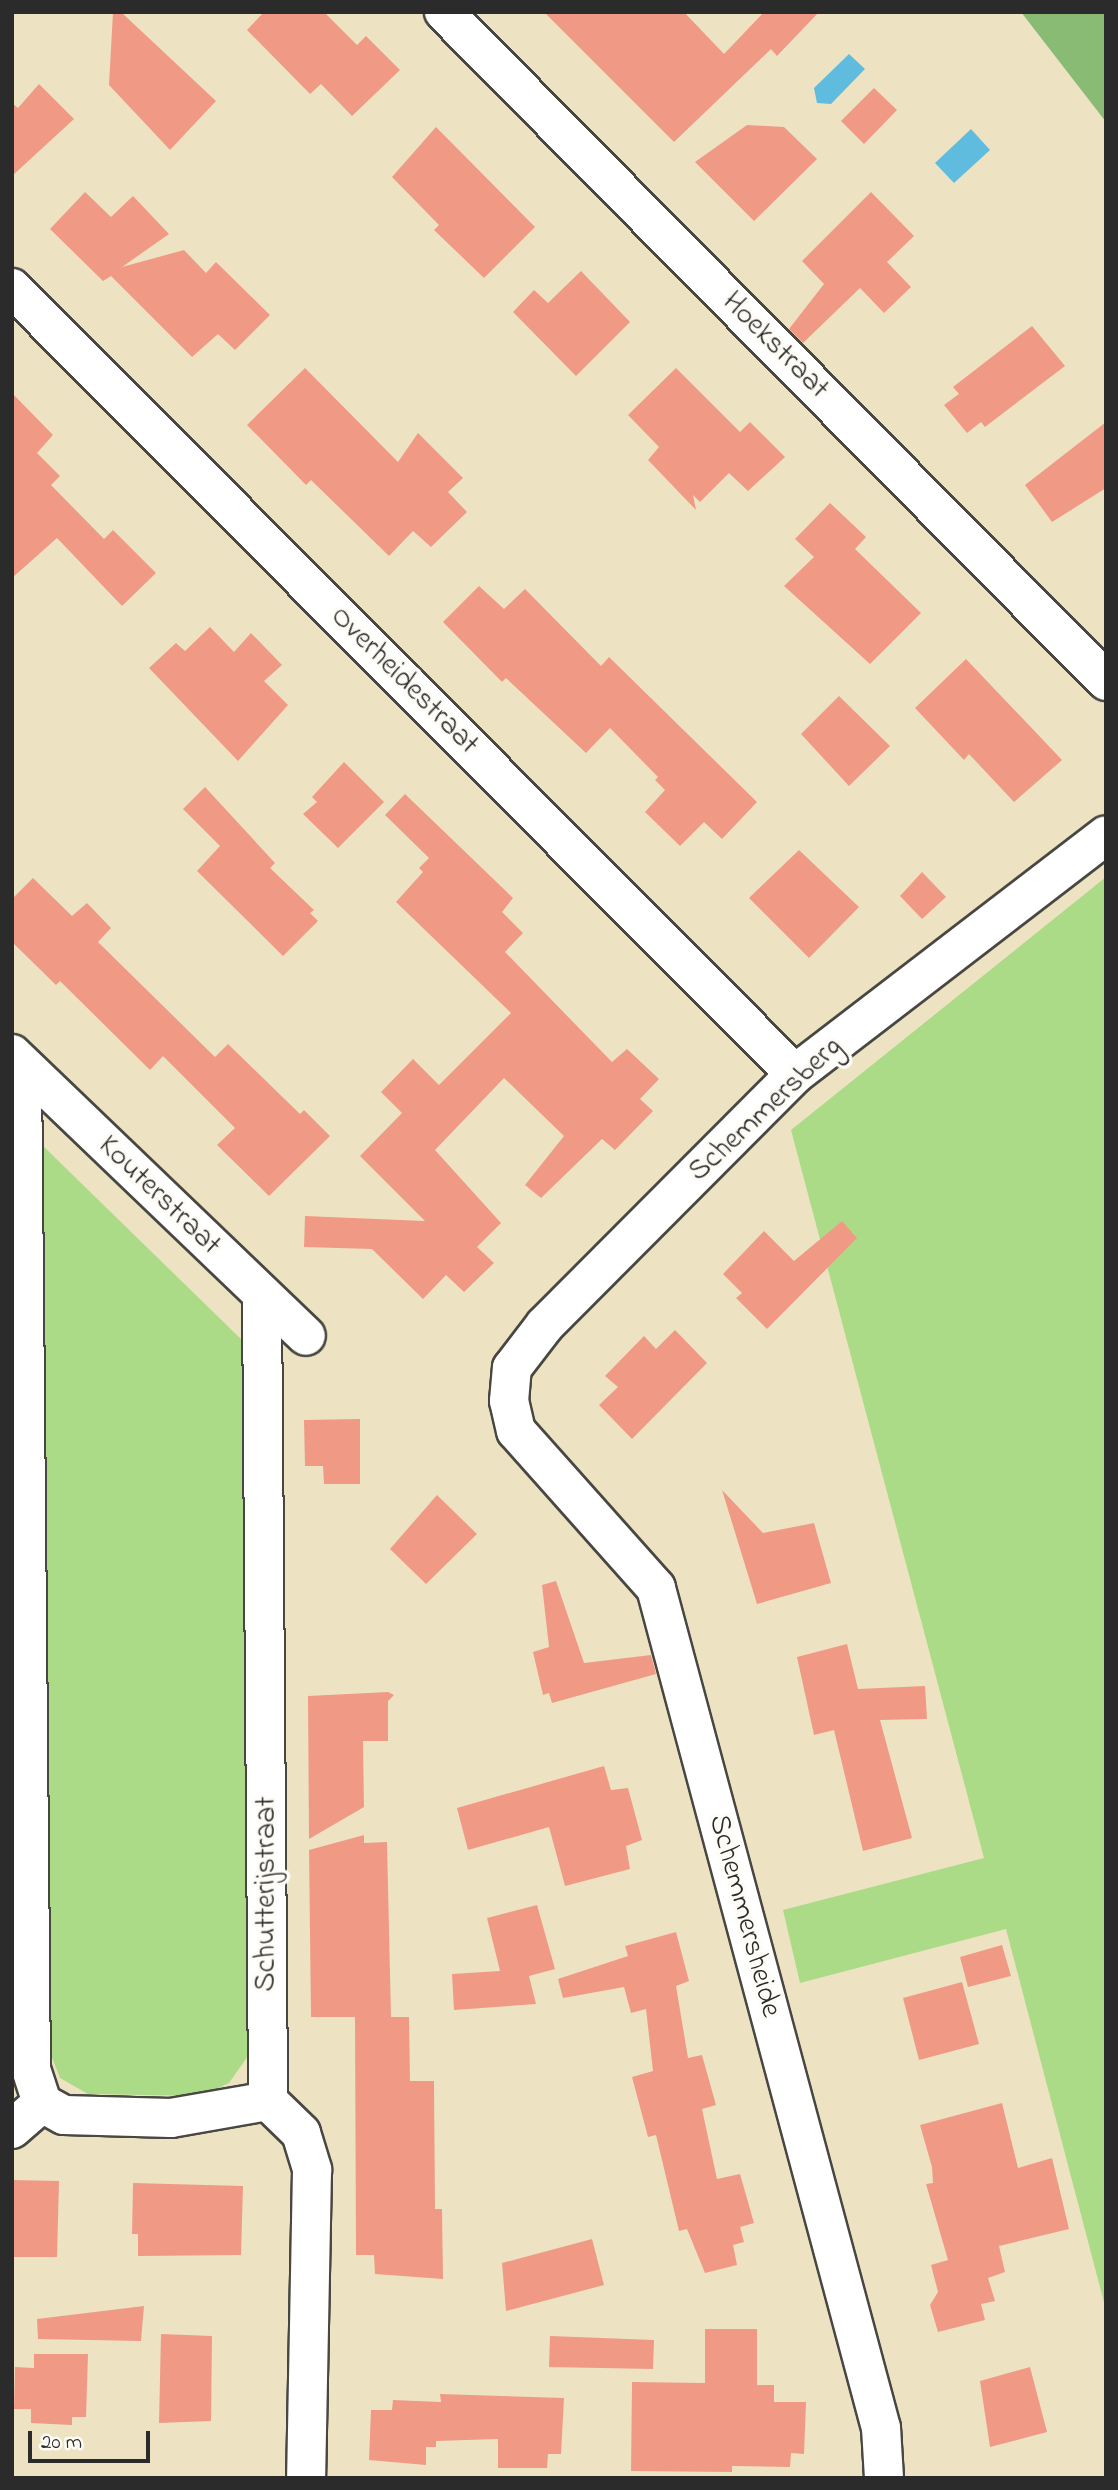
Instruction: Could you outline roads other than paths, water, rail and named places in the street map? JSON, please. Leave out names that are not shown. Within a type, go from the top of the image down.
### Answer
[{"type":"street","name":"Hoekstraat","points":[[444,12],[1106,681]]},
{"type":"street","name":"Overheidestraat","points":[[12,288],[795,1074]]},
{"type":"street","name":"Schemmersberg","points":[[509,1401],[512,1368],[545,1325],[795,1074],[1106,835]]},
{"type":"street","name":"Kouterstraat","points":[[17,1059],[306,1336]]},
{"type":"street","points":[[17,1059],[31,2069],[42,2103],[64,2115],[171,2118],[268,2101],[301,2133],[312,2170],[306,2478]]},
{"type":"street","name":"Schutterijstraat","points":[[262,1295],[268,2101]]},
{"type":"street","name":"Schemmersheide","points":[[509,1401],[516,1431],[532,1452],[656,1588],[881,2428],[884,2478]]},
{"type":"street","points":[[12,2129],[42,2103]]},
{"type":"water","points":[[849,54],[865,69],[831,104],[817,103],[814,88]]},
{"type":"water","points":[[971,129],[990,150],[954,183],[935,163]]}]
